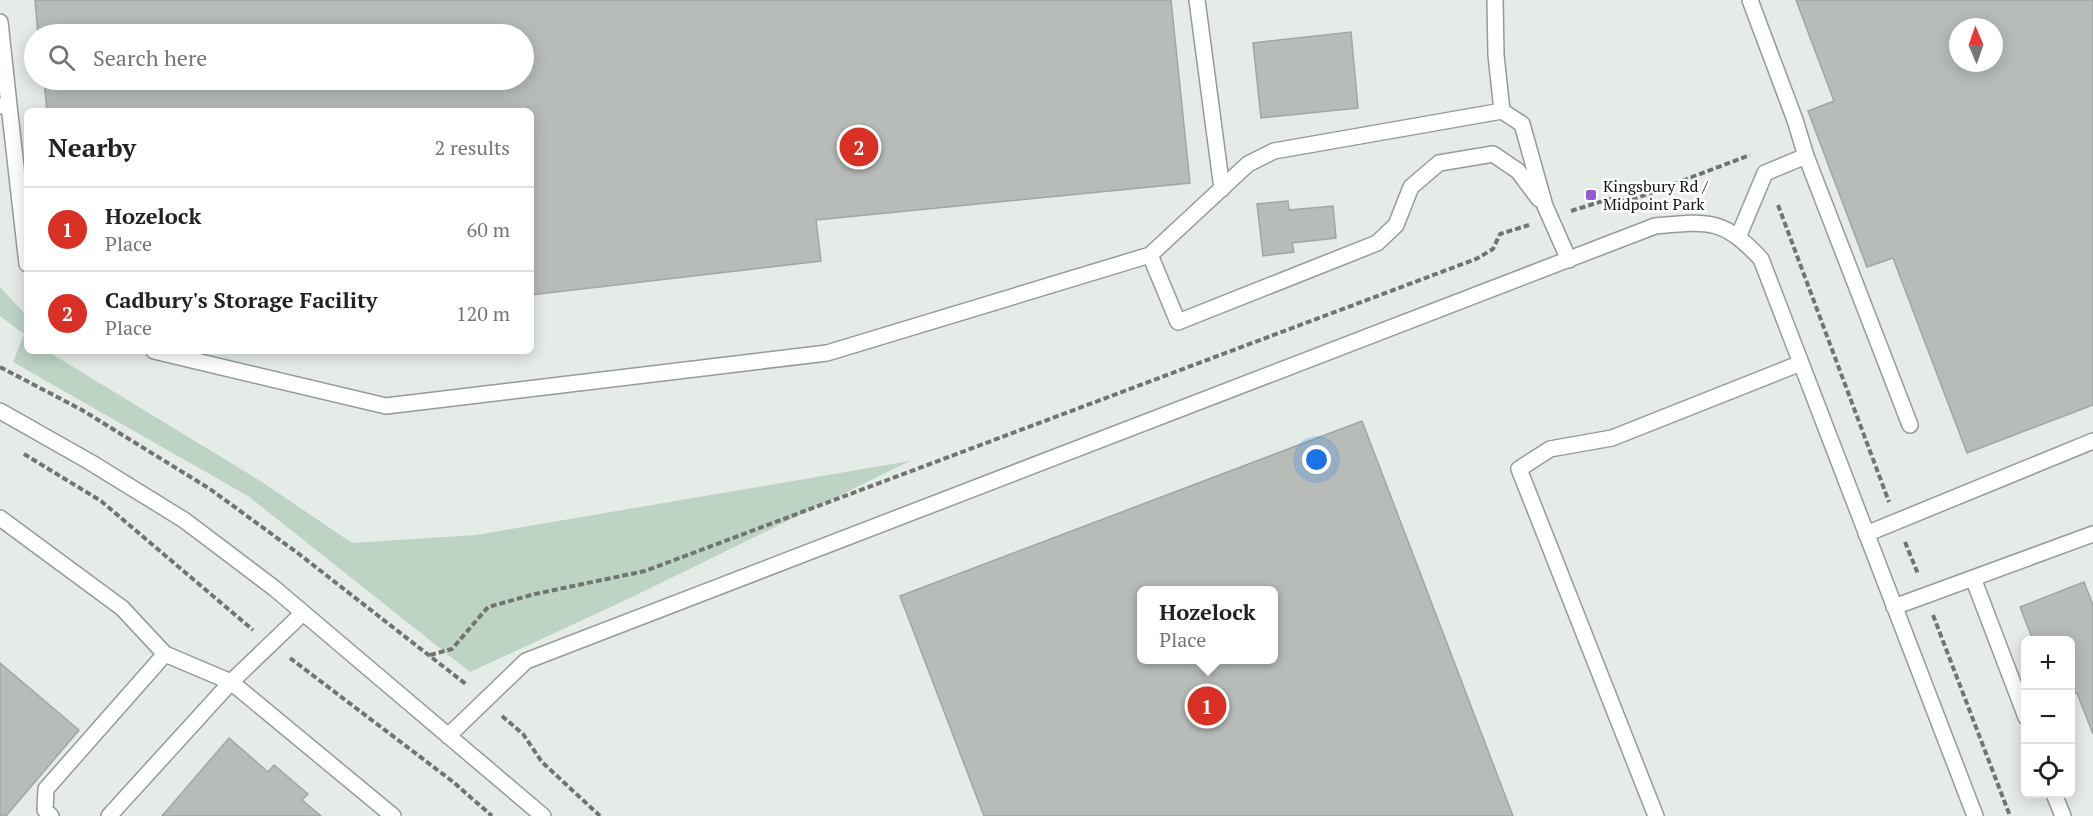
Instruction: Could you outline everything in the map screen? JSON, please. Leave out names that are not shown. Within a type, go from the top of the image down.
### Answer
[{"type":"lane","points":[[1197,0],[1222,189]]},
{"type":"lane","points":[[1495,0],[1496,56],[1502,111]]},
{"type":"lane","points":[[1750,0],[1795,120],[1806,156],[1910,425]]},
{"type":"lane","points":[[0,22],[4,105],[24,243]]},
{"type":"lane","points":[[167,354],[386,406],[827,354],[1150,255],[1248,164],[1274,151],[1502,111],[1522,124],[1548,212],[1569,260]]},
{"type":"lane","points":[[1150,255],[1178,322],[1377,243],[1396,225],[1411,187],[1439,163],[1493,154],[1518,171],[1548,212]]},
{"type":"lane","points":[[1739,235],[1765,173],[1806,156]]},
{"type":"lane","points":[[448,736],[525,661],[1655,226],[1702,221],[1739,235],[1761,259],[1975,816]]},
{"type":"lane","points":[[1656,816],[1519,469],[1550,449],[1612,438],[1801,363]]},
{"type":"lane","points":[[0,411],[90,462],[184,520],[303,613],[543,816]]},
{"type":"lane","points":[[1866,534],[2093,441]]},
{"type":"lane","points":[[0,518],[122,608],[165,654],[231,682],[393,816]]},
{"type":"lane","points":[[1894,607],[2093,534]]},
{"type":"lane","points":[[1974,578],[2021,706]]},
{"type":"lane","points":[[109,816],[231,682],[303,613]]},
{"type":"lane","points":[[51,816],[45,810],[46,789],[165,654]]},
{"type":"lane","points":[[2056,798],[2063,816]]},
{"type":"path","points":[[430,655],[452,649],[488,607],[535,594],[645,571],[1476,259],[1493,249],[1500,234],[1548,212],[1609,199],[1629,201],[1757,152],[2010,816]]},
{"type":"path","points":[[0,368],[82,410],[210,489],[300,554],[485,700],[523,734],[542,762],[600,816]]},
{"type":"path","points":[[20,452],[100,501],[235,617],[452,781],[492,816]]},
{"type":"green space","points":[[0,287],[24,313],[24,334],[0,316]]},
{"type":"green space","points":[[24,334],[24,354],[52,354],[262,482],[352,543],[476,535],[910,461],[630,598],[470,672],[248,496],[13,362]]},
{"type":"building","points":[[35,0],[1171,0],[1190,183],[816,220],[821,261],[534,295],[534,108],[47,108],[45,90],[534,90],[534,24],[37,24]]},
{"type":"building","points":[[1796,0],[2093,0],[2093,405],[1967,453],[1893,258],[1867,267],[1808,111],[1834,101]]},
{"type":"building","points":[[1351,32],[1358,108],[1261,118],[1253,43]]},
{"type":"building","points":[[1288,201],[1289,210],[1333,206],[1336,238],[1292,243],[1294,252],[1263,256],[1257,204]]},
{"type":"building","points":[[1362,421],[1513,816],[984,816],[900,596]]},
{"type":"building","points":[[2084,582],[2093,605],[2093,734],[2077,693],[2075,694],[2075,636],[2031,636],[2020,607]]},
{"type":"building","points":[[0,663],[79,730],[6,816],[0,816]]},
{"type":"building","points":[[229,738],[268,772],[274,765],[308,794],[302,800],[321,816],[162,816]]},
{"type":"place","name":"Cadbury's Storage Facility","points":[[859,147]]},
{"type":"place","name":"Kingsbury Rd / Midpoint Park","points":[[1591,195]]},
{"type":"place","name":"Hozelock","points":[[1207,706]]}]
